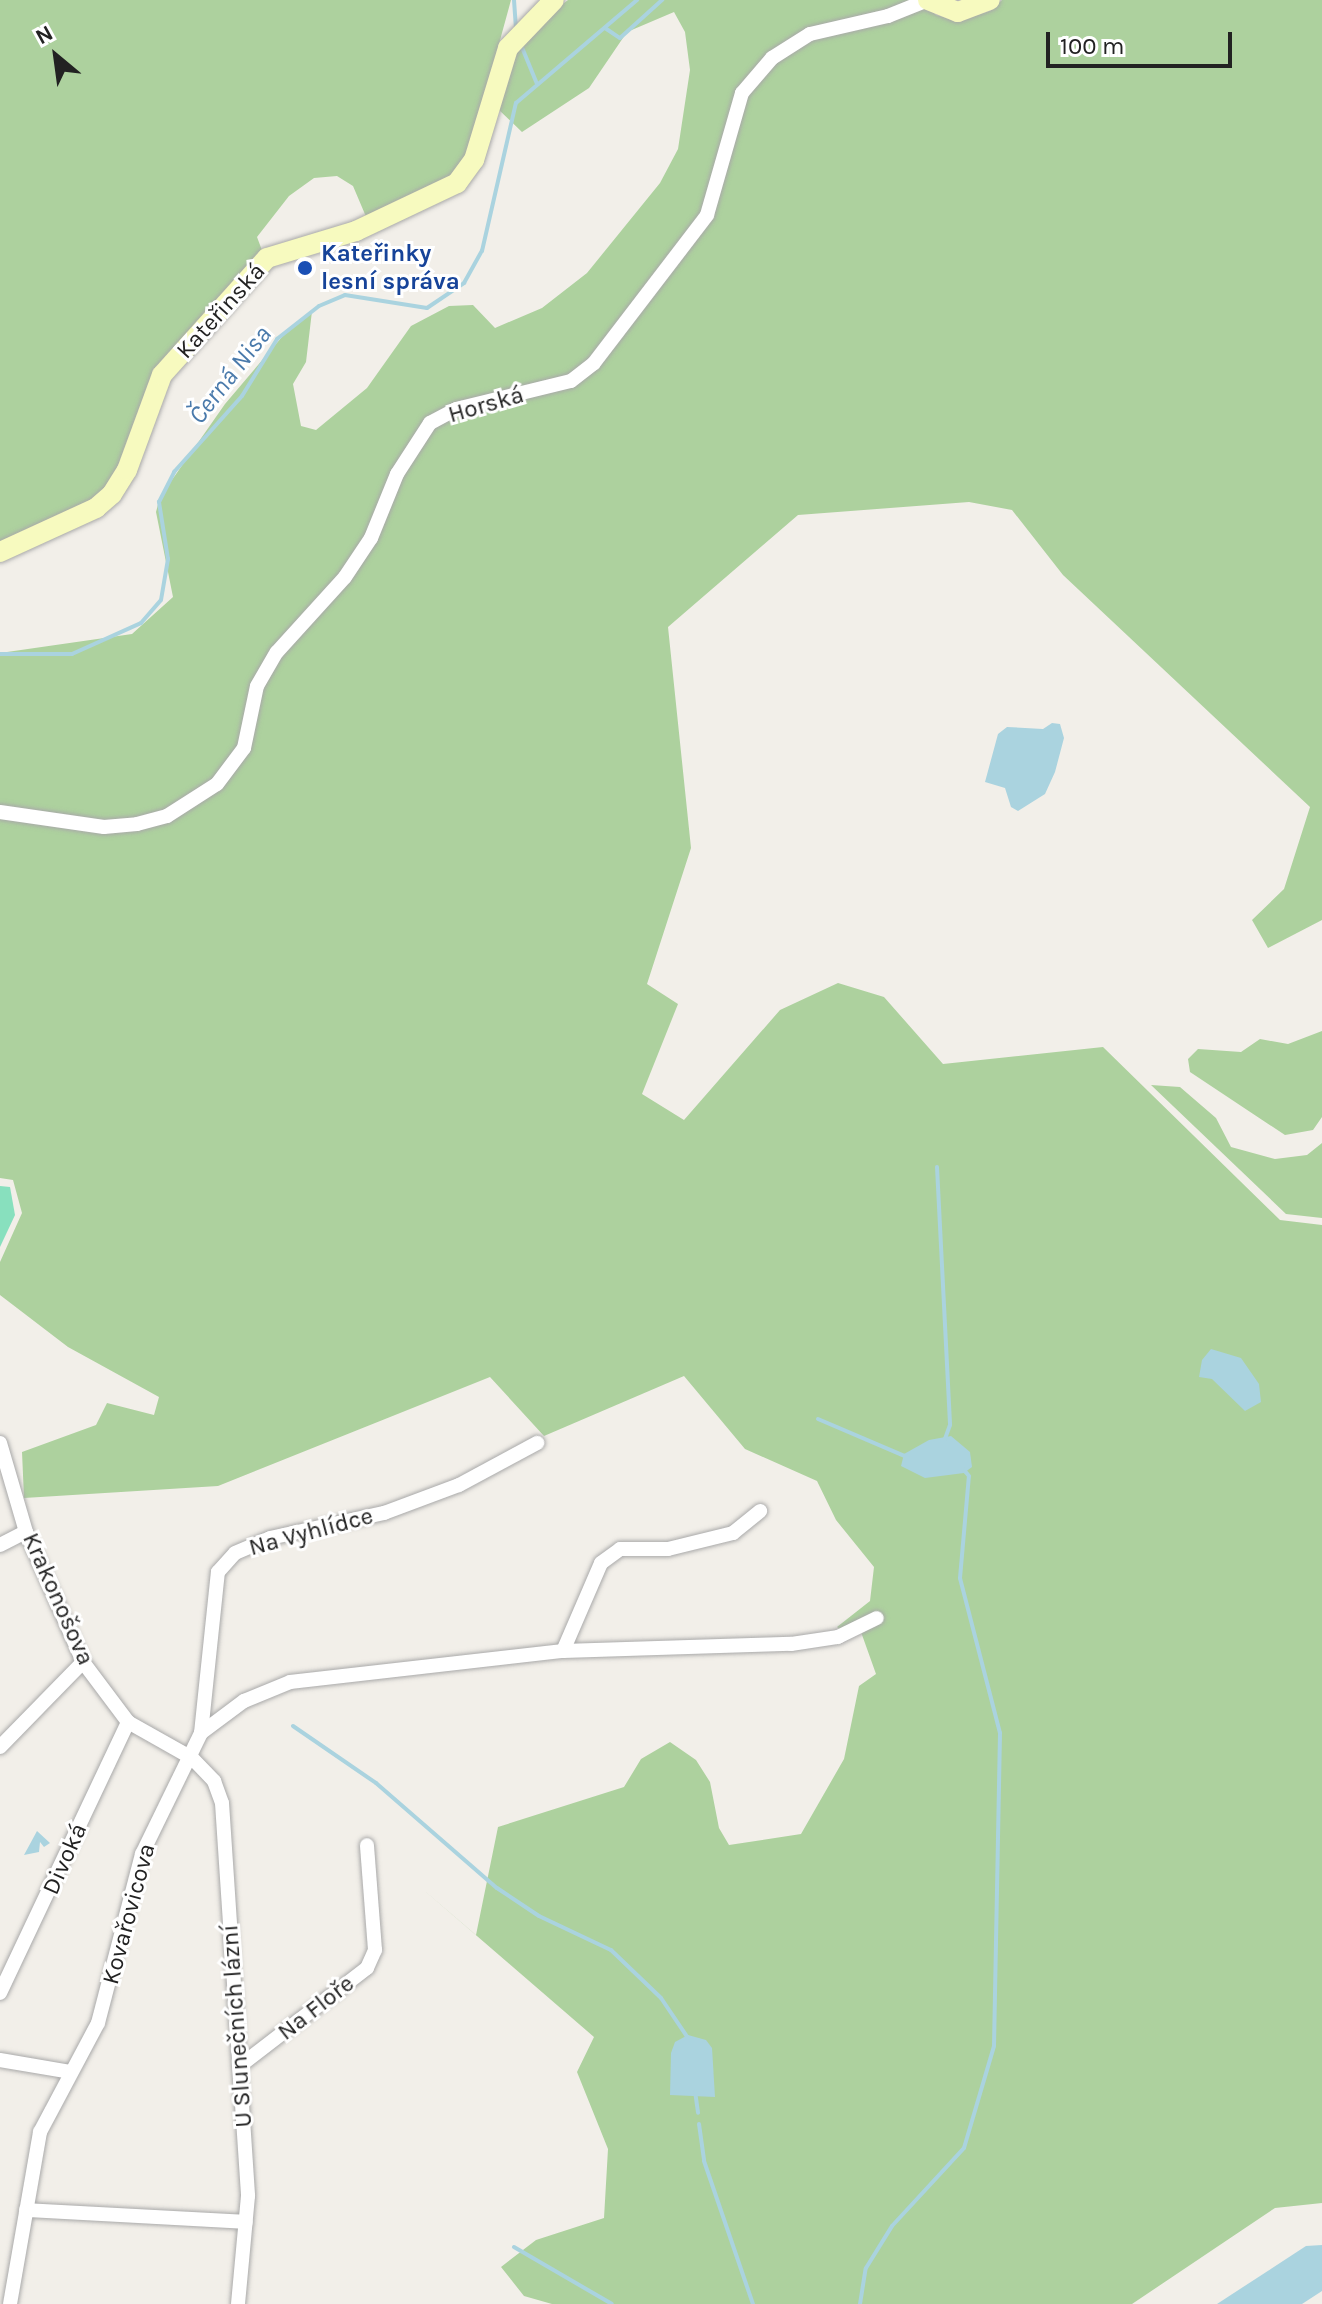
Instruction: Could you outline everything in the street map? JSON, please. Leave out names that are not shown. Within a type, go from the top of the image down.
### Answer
[{"type":"street","name":"Kateřinská","points":[[0,552],[96,508],[112,494],[127,470],[162,375],[267,258],[356,231],[457,183],[474,160],[508,48],[554,0]]},
{"type":"street","name":"Horská","points":[[0,812],[104,827],[137,824],[167,816],[217,784],[244,748],[257,686],[270,664],[345,577],[371,538],[397,474],[430,423],[456,409],[571,381],[594,363],[707,215],[742,93],[772,58],[810,34],[888,16],[928,0],[958,12],[990,0]]},
{"type":"street","name":"Krakonošova","points":[[0,1443],[26,1532],[83,1662],[128,1722],[192,1758]]},
{"type":"street","name":"Na Vyhlídce","points":[[192,1758],[201,1733],[212,1602],[218,1572],[235,1553],[270,1538],[384,1513],[459,1485],[537,1443]]},
{"type":"street","points":[[563,1651],[601,1563],[620,1549],[668,1549],[733,1533],[760,1511]]},
{"type":"street","points":[[0,1545],[26,1532]]},
{"type":"street","points":[[201,1733],[244,1701],[290,1682],[563,1651],[791,1644],[838,1637],[877,1618]]},
{"type":"street","points":[[0,1747],[83,1662]]},
{"type":"street","name":"Divoká","points":[[0,1993],[128,1722]]},
{"type":"street","name":"U Slunečních lázní","points":[[192,1758],[214,1781],[222,1803],[241,2065],[246,2222],[238,2304]]},
{"type":"street","name":"Kovařovicova","points":[[9,2304],[40,2132],[104,2007],[142,1854],[192,1758]]},
{"type":"street","name":"Na Floře","points":[[241,2065],[367,1968],[375,1950],[367,1845]]},
{"type":"street","points":[[0,2060],[70,2072]]},
{"type":"street","points":[[26,2210],[246,2222]]},
{"type":"street","points":[[0,2300],[9,2304]]},
{"type":"green space","points":[[0,0],[511,0],[468,157],[452,178],[367,219],[353,186],[337,176],[314,178],[289,196],[257,237],[263,253],[156,371],[121,467],[93,502],[0,545]]},
{"type":"green space","points":[[568,0],[919,0],[936,15],[958,21],[990,11],[1002,0],[1322,0],[1322,920],[1268,948],[1252,920],[1284,889],[1310,807],[1063,575],[1012,510],[969,502],[798,515],[668,627],[691,848],[647,984],[678,1004],[642,1094],[684,1120],[780,1010],[838,983],[884,997],[943,1064],[1103,1047],[1280,1220],[1322,1225],[1322,2203],[1275,2208],[1132,2304],[552,2304],[524,2296],[501,2267],[536,2240],[604,2218],[608,2149],[577,2072],[594,2037],[412,1880],[476,1935],[498,1827],[624,1787],[641,1759],[670,1742],[696,1760],[710,1782],[719,1828],[729,1845],[801,1834],[844,1759],[859,1686],[876,1674],[861,1632],[845,1634],[837,1627],[870,1601],[874,1567],[836,1520],[817,1481],[745,1449],[684,1376],[544,1436],[490,1377],[218,1486],[24,1498],[22,1452],[96,1425],[107,1403],[154,1415],[159,1397],[68,1347],[0,1295],[0,1262],[22,1213],[13,1180],[0,1178],[0,653],[132,634],[173,597],[156,512],[160,497],[225,404],[287,331],[312,311],[306,362],[293,384],[301,426],[316,430],[367,388],[411,326],[449,306],[473,305],[495,328],[542,308],[587,273],[660,183],[678,149],[690,70],[685,32],[674,12],[627,32],[589,88],[522,132],[498,109],[515,52],[543,19]]},
{"type":"green space","points":[[1322,1031],[1322,1117],[1313,1130],[1285,1135],[1190,1072],[1188,1059],[1198,1049],[1241,1052],[1260,1039],[1288,1044]]},
{"type":"green space","points":[[1151,1085],[1180,1087],[1216,1118],[1231,1147],[1275,1159],[1307,1155],[1322,1143],[1322,1218],[1286,1214]]},
{"type":"green space","points":[[0,1186],[10,1187],[15,1215],[0,1247]]},
{"type":"water","points":[[1052,723],[1060,724],[1064,738],[1055,772],[1045,794],[1018,811],[1011,807],[1005,788],[985,782],[998,734],[1007,727],[1043,729]]},
{"type":"water","points":[[1211,1349],[1241,1358],[1259,1384],[1261,1402],[1245,1411],[1212,1379],[1199,1377],[1202,1360]]},
{"type":"water","points":[[951,1436],[970,1452],[972,1467],[964,1473],[925,1478],[901,1466],[904,1454],[929,1440]]},
{"type":"water","points":[[37,1831],[50,1843],[44,1847],[40,1842],[39,1852],[24,1855]]},
{"type":"water","points":[[688,2035],[706,2040],[712,2048],[715,2097],[670,2095],[671,2053],[675,2042]]},
{"type":"water","points":[[1322,2245],[1322,2291],[1302,2304],[1217,2304],[1306,2246]]},
{"type":"waterway","points":[[514,0],[516,30]]},
{"type":"waterway","name":"Černá Nisa","points":[[0,654],[72,654],[141,623],[161,600],[168,559],[159,502],[174,472],[242,396],[277,339],[319,306],[345,295],[427,308],[464,283],[482,251],[516,103],[637,0]]},
{"type":"waterway","points":[[605,28],[620,38],[662,0]]},
{"type":"waterway","points":[[521,45],[537,84]]},
{"type":"waterway","points":[[937,1167],[950,1425],[945,1439]]},
{"type":"waterway","points":[[818,1419],[907,1457]]},
{"type":"waterway","points":[[860,2304],[866,2268],[892,2226],[964,2148],[994,2046],[1000,1733],[960,1578],[969,1476],[964,1470]]},
{"type":"waterway","points":[[293,1726],[376,1783],[497,1888],[539,1916],[611,1950],[661,1998],[688,2038]]},
{"type":"waterway","points":[[695,2091],[698,2113]]},
{"type":"waterway","points":[[699,2124],[704,2161],[753,2304]]},
{"type":"waterway","points":[[514,2247],[612,2304]]},
{"type":"place","name":"Kateřinky lesní správa","points":[[305,268]]}]
